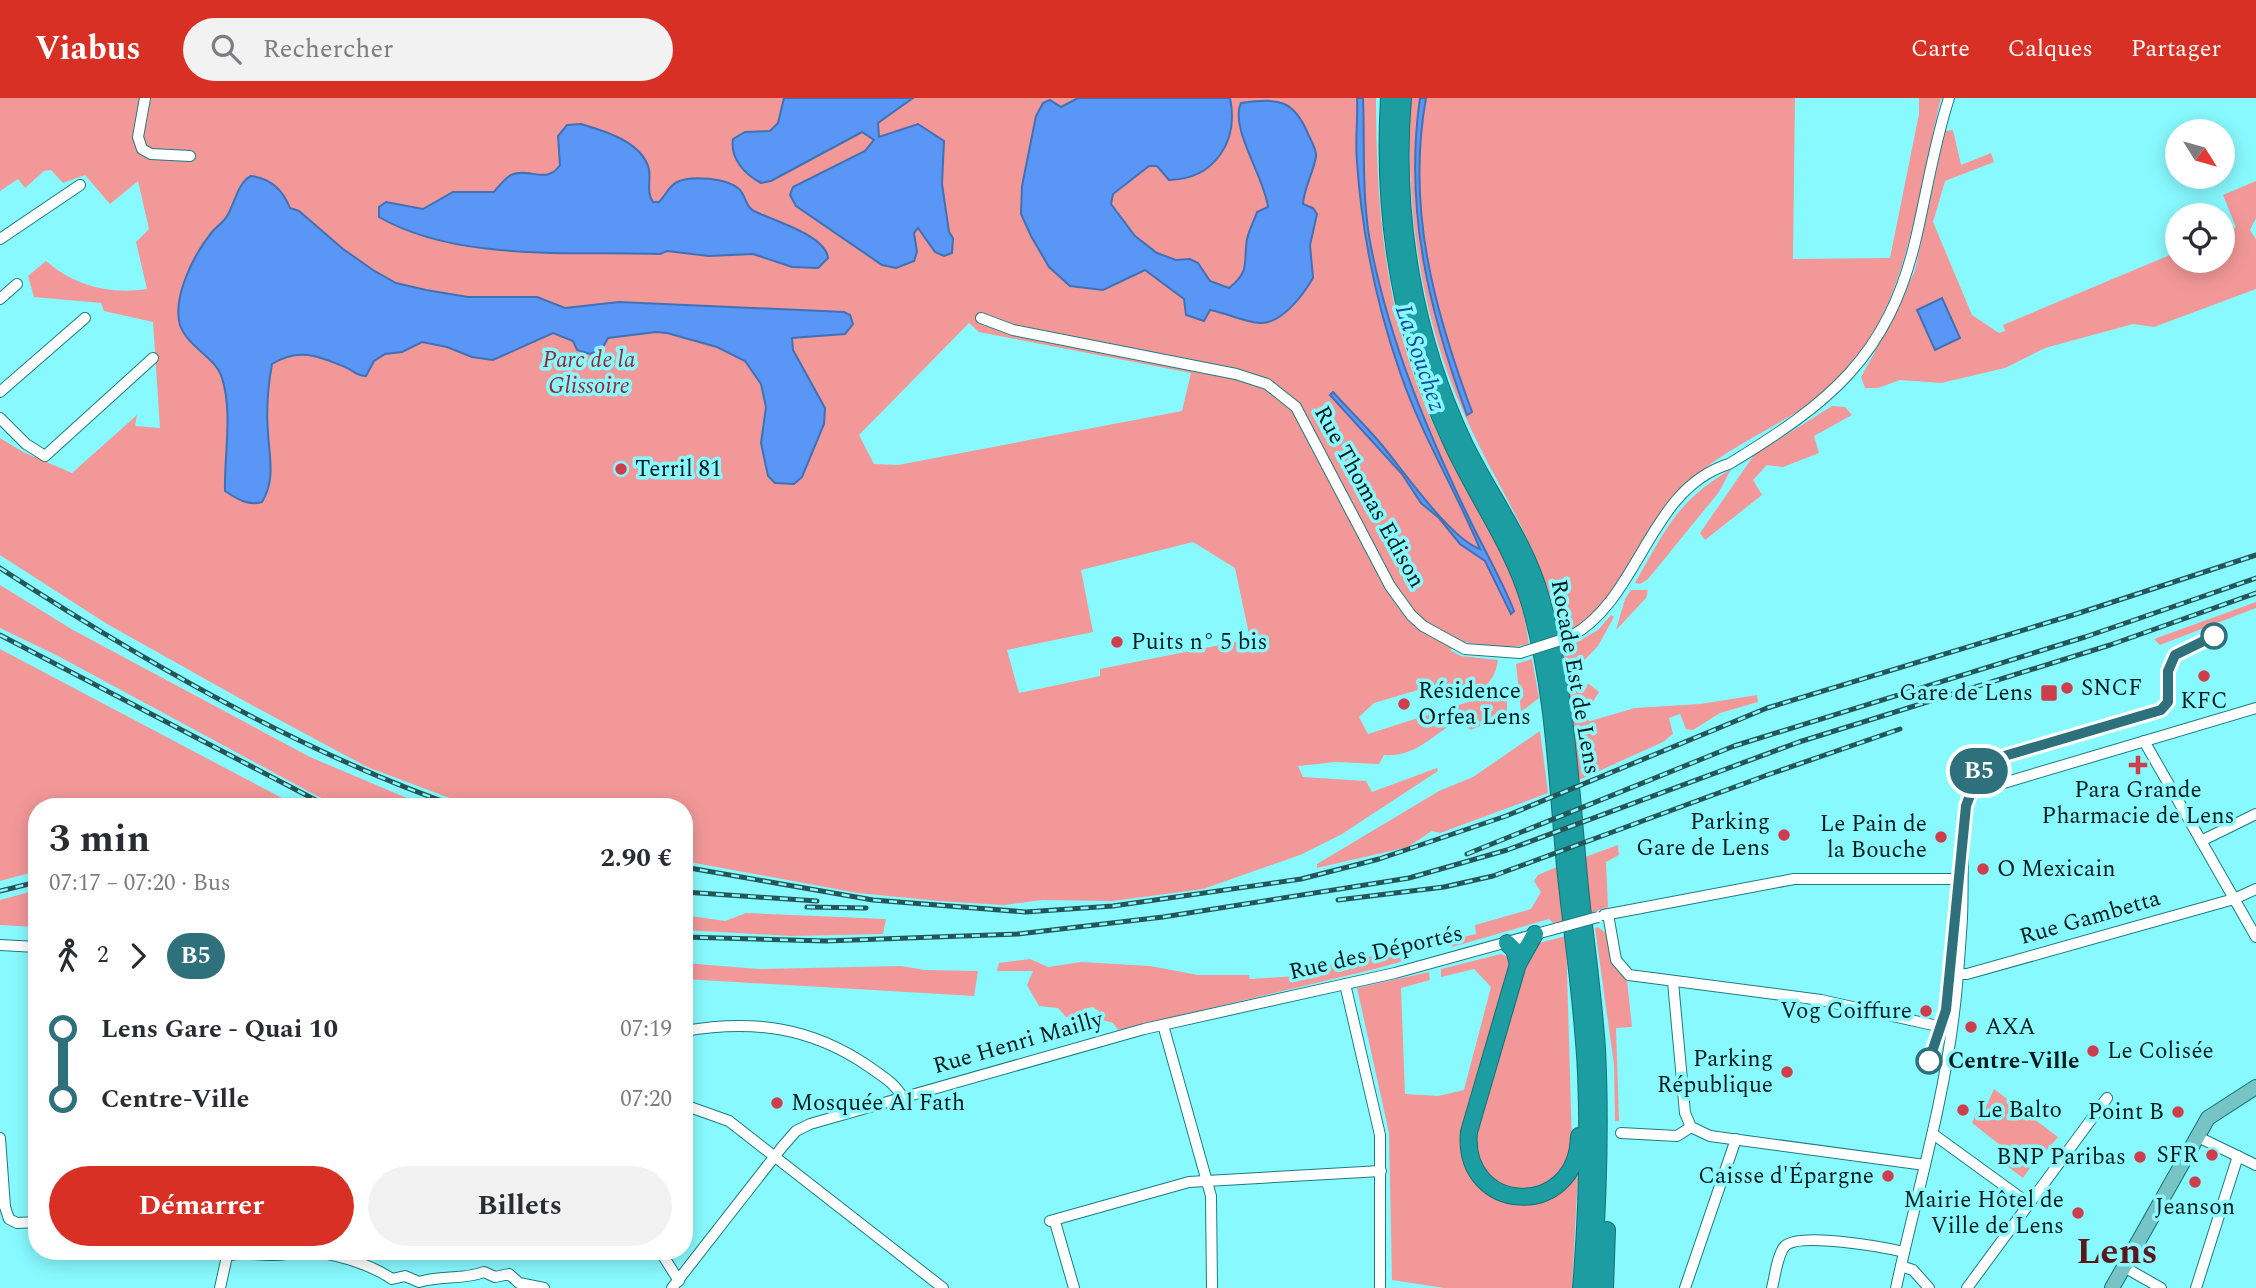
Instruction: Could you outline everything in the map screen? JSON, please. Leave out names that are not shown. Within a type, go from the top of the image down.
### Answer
[{"type":"highway","points":[[1381,98],[1380,144],[1387,153]]},
{"type":"highway","points":[[1387,153],[1389,98]]},
{"type":"highway","name":"Rocade Est de Lens","points":[[1403,98],[1400,177],[1404,217],[1411,273],[1431,356],[1465,444],[1534,573],[1549,634],[1570,774],[1597,1046],[1600,1142],[1592,1288]]},
{"type":"highway","name":"Rocade Est de Lens","points":[[1387,153],[1394,254],[1420,360],[1451,441],[1521,577],[1536,629],[1555,755],[1587,1093]]},
{"type":"highway","points":[[1535,934],[1518,964],[1469,1132],[1469,1155],[1478,1174],[1496,1190],[1521,1198],[1546,1193],[1559,1185],[1574,1166],[1579,1110],[1587,1093]]},
{"type":"highway","points":[[1507,943],[1514,950],[1518,964]]},
{"type":"highway","points":[[1581,1288],[1587,1192],[1587,1093]]},
{"type":"highway","points":[[1600,1142],[1608,1166],[1605,1288]]},
{"type":"main road","points":[[2112,1288],[2208,1118],[2256,1087]]},
{"type":"street","points":[[145,98],[138,137],[142,149],[151,154],[190,156]]},
{"type":"street","name":"Rue Thomas Edison","points":[[981,318],[1013,330],[1236,373],[1267,384],[1296,408],[1390,586],[1423,626],[1465,649],[1484,653],[1520,653],[1570,637],[1590,625],[1611,603],[1675,504],[1719,467],[1729,464],[1803,416],[1829,396],[1854,371],[1877,338],[1892,309],[1912,255],[1934,149],[1949,98]]},
{"type":"street","points":[[0,239],[80,185]]},
{"type":"street","points":[[0,299],[17,284]]},
{"type":"street","points":[[0,392],[85,318]]},
{"type":"street","points":[[0,418],[26,444],[45,456],[153,358]]},
{"type":"street","points":[[1970,793],[2256,708]]},
{"type":"street","points":[[2144,741],[2256,937]]},
{"type":"street","points":[[1896,1288],[1933,1134],[1951,1032],[1962,915],[1960,879],[1965,815],[1975,781]]},
{"type":"street","points":[[2200,841],[2256,814]]},
{"type":"street","name":"Rue des Déportés","points":[[1163,1025],[1345,984],[1603,916],[1794,879],[1960,879]]},
{"type":"street","name":"Rue Gambetta","points":[[1957,974],[2234,899],[2256,889]]},
{"type":"street","points":[[1603,916],[1620,967],[1629,975],[1640,979],[1821,1000],[1942,1027],[1951,1032]]},
{"type":"street","points":[[0,946],[28,947]]},
{"type":"street","points":[[1673,982],[1685,1114],[1691,1127],[1703,1135],[1924,1165]]},
{"type":"street","points":[[1345,984],[1380,1135],[1380,1288]]},
{"type":"street","points":[[693,1029],[718,1025],[757,1025],[794,1030],[826,1041],[850,1054],[897,1087],[903,1098]]},
{"type":"street","points":[[1163,1025],[1211,1196],[1212,1288]]},
{"type":"street","name":"Rue Henri Mailly","points":[[676,1285],[796,1131],[810,1124],[1163,1025]]},
{"type":"street","points":[[1967,1288],[2107,1098]]},
{"type":"street","points":[[693,1108],[729,1121],[935,1285]]},
{"type":"street","points":[[1621,1133],[1677,1136],[1691,1127]]},
{"type":"street","points":[[1933,1134],[2028,1203]]},
{"type":"street","points":[[2196,1136],[2256,1165]]},
{"type":"street","points":[[0,1138],[6,1212],[17,1223],[28,1222]]},
{"type":"street","points":[[1685,1288],[1736,1139]]},
{"type":"street","points":[[2196,1288],[2238,1156]]},
{"type":"street","points":[[1074,1288],[1052,1221],[1161,1189],[1207,1180],[1241,1181],[1381,1171]]},
{"type":"street","points":[[1772,1288],[1787,1244],[1796,1241],[1851,1242],[1904,1252]]},
{"type":"street","points":[[220,1288],[226,1260]]},
{"type":"street","points":[[342,1260],[382,1272],[392,1279],[405,1276],[419,1282],[430,1278],[473,1276],[484,1272],[495,1277],[509,1274],[519,1283],[544,1288]]},
{"type":"street","points":[[664,1260],[676,1285]]},
{"type":"street","points":[[1901,1266],[1913,1270],[1929,1288]]},
{"type":"street","points":[[2124,1267],[2161,1288]]},
{"type":"green space","name":"Parc de la Glissoire","points":[[0,98],[1376,98],[1382,224],[1387,265],[1405,347],[1434,426],[1511,572],[1529,644],[1509,648],[1463,642],[1450,650],[1461,656],[1498,660],[1493,677],[1483,688],[1453,700],[1450,689],[1431,695],[1428,687],[1374,703],[1359,717],[1368,734],[1490,695],[1507,695],[1507,713],[1471,730],[1457,721],[1414,749],[1395,755],[1384,755],[1379,764],[1336,762],[1298,766],[1303,777],[1366,781],[1372,792],[1437,768],[1438,771],[1342,834],[1300,855],[1203,889],[1113,901],[1042,900],[1004,905],[939,901],[858,893],[693,863],[693,798],[447,797],[367,767],[248,703],[107,624],[0,555],[0,438],[23,452],[72,473],[137,415],[135,426],[160,428],[153,322],[104,311],[101,303],[34,297],[28,276],[46,261],[68,276],[93,286],[119,291],[147,289],[136,242],[149,229],[138,181],[110,204],[85,175],[63,183],[51,170],[44,171],[25,188],[18,179],[0,191]],"holes":[[[969,323],[979,332],[1191,373],[1182,411],[898,465],[874,464],[859,435]],[[1193,542],[1235,568],[1250,639],[1100,669],[1100,676],[1019,693],[1007,650],[1093,632],[1081,570]]]},
{"type":"green space","points":[[1411,98],[1420,98],[1415,180],[1423,259],[1441,337],[1468,414],[1472,411],[1446,335],[1427,258],[1419,179],[1426,98],[1795,98],[1793,259],[1890,258],[1919,114],[1919,98],[1941,98],[1905,256],[1891,296],[1874,332],[1852,365],[1809,404],[1716,460],[1688,484],[1616,590],[1581,624],[1560,635],[1553,605],[1532,549],[1465,416],[1437,339],[1419,260],[1414,220]]},
{"type":"green space","points":[[1953,130],[1961,165],[1991,153],[1994,162],[1945,181],[1933,222],[1972,315],[1999,333],[2005,331],[2003,325],[2165,257],[2165,273],[2235,273],[2235,203],[2226,203],[2223,195],[2256,181],[2256,218],[2250,230],[2256,239],[2256,289],[2154,327],[2133,324],[2045,348],[2005,368],[1941,383],[1900,380],[1878,388],[1865,388],[1861,377],[1891,323],[1915,270],[1945,131]]},
{"type":"green space","points":[[1832,406],[1845,407],[1852,415],[1814,436],[1819,453],[1783,467],[1767,465],[1753,480],[1762,495],[1705,540],[1700,533],[1754,455]]},
{"type":"green space","points":[[1731,469],[1719,492],[1648,579],[1640,584],[1635,583],[1684,506],[1712,481]]},
{"type":"green space","points":[[0,585],[73,630],[310,757],[407,798],[317,796],[58,656],[0,628]]},
{"type":"green space","points":[[1631,590],[1648,590],[1646,598],[1616,630],[1625,599]]},
{"type":"green space","points":[[2256,602],[2256,608],[2160,645],[2154,639]]},
{"type":"green space","points":[[1611,615],[1614,617],[1598,646],[1566,679],[1561,651],[1598,630]]},
{"type":"green space","points":[[0,649],[282,798],[28,798],[28,873],[0,881]]},
{"type":"green space","points":[[1532,659],[1539,698],[1521,712],[1516,664]]},
{"type":"green space","points":[[1579,684],[1581,687],[1589,684],[1599,692],[1592,703],[1571,710],[1568,692]]},
{"type":"green space","points":[[1757,695],[1758,702],[1720,713],[1693,730],[1686,729],[1680,714],[1669,718],[1673,734],[1663,742],[1579,780],[1572,722],[1581,718],[1590,721],[1635,708],[1700,704]]},
{"type":"green space","points":[[1540,731],[1548,793],[1440,833],[1432,831],[1408,847],[1317,868],[1317,864],[1439,791],[1473,777]]},
{"type":"green space","points":[[1618,845],[1619,855],[1606,862],[1608,907],[1591,913],[1585,857]]},
{"type":"green space","points":[[1559,866],[1565,920],[1553,923],[1549,919],[1452,947],[1449,940],[1476,934],[1475,925],[1531,909],[1541,892],[1534,881],[1538,875]]},
{"type":"green space","points":[[28,892],[28,927],[0,925],[0,900]]},
{"type":"green space","points":[[746,913],[886,919],[883,934],[791,936],[693,931],[693,916],[725,921]]},
{"type":"green space","points":[[1598,927],[1606,933],[1612,959],[1617,970],[1627,980],[1632,1027],[1616,1028],[1619,1121],[1615,1121],[1614,1065],[1595,928]]},
{"type":"green space","points":[[1566,936],[1572,1145],[1564,1165],[1552,1179],[1537,1187],[1520,1190],[1504,1187],[1490,1178],[1479,1164],[1474,1144],[1522,966],[1535,944]]},
{"type":"green space","points":[[1407,950],[1410,959],[1375,969],[1118,1030],[1113,1023],[1102,1020],[1100,1012],[1093,1007],[1083,1009],[1078,1019],[1066,1017],[1058,1008],[1039,1006],[1027,985],[1033,971],[997,971],[999,963],[1030,959],[1048,967],[1081,962],[1150,966],[1198,975],[1249,975],[1250,979],[1296,976],[1296,972],[1334,964],[1332,957],[1351,953],[1379,958]]},
{"type":"green space","points":[[1501,954],[1506,956],[1512,968],[1464,1154],[1511,1200],[1578,1174],[1572,1288],[1444,1288],[1392,1280],[1389,1133],[1357,988],[1429,972],[1430,980],[1401,988],[1405,1094],[1438,1096],[1464,1090],[1491,987],[1474,969],[1441,977],[1441,969]]},
{"type":"green space","points":[[693,964],[759,969],[901,966],[925,970],[978,971],[974,996],[693,980]]},
{"type":"green space","points":[[1994,1089],[2058,1137],[2047,1150],[2042,1146],[2033,1151],[2035,1158],[2031,1163],[2021,1156],[2019,1159],[2030,1168],[2023,1178],[2007,1166],[2014,1156],[1972,1123],[1978,1108],[1985,1109]]},
{"type":"water","points":[[784,98],[913,98],[878,123],[879,137],[918,124],[944,141],[942,184],[949,232],[953,238],[952,253],[944,256],[935,252],[918,228],[914,233],[917,252],[914,261],[896,268],[882,265],[796,206],[790,195],[793,187],[865,151],[874,140],[862,132],[771,181],[761,183],[749,175],[736,159],[733,139],[745,132],[770,131],[778,123]]},
{"type":"water","points":[[1078,98],[1230,98],[1231,129],[1227,143],[1211,165],[1185,178],[1169,180],[1157,166],[1149,166],[1113,194],[1111,204],[1135,236],[1157,253],[1176,260],[1190,259],[1198,263],[1210,281],[1229,288],[1241,276],[1245,266],[1247,239],[1257,212],[1268,207],[1243,139],[1239,113],[1241,103],[1275,101],[1291,108],[1303,124],[1316,152],[1303,204],[1313,208],[1317,214],[1310,245],[1313,278],[1290,308],[1267,322],[1253,322],[1210,310],[1204,321],[1186,315],[1184,299],[1145,270],[1103,290],[1070,286],[1049,267],[1021,214],[1022,186],[1036,116],[1043,103],[1050,100],[1061,107]]},
{"type":"water","points":[[1357,98],[1363,98],[1365,194],[1369,233],[1389,320],[1425,419],[1453,484],[1509,599],[1514,611],[1511,614],[1485,561],[1460,544],[1439,518],[1421,503],[1402,474],[1330,395],[1333,392],[1381,444],[1441,518],[1468,543],[1480,549],[1409,398],[1392,349],[1372,270],[1359,189],[1356,154]]},
{"type":"water","points":[[1420,98],[1426,98],[1419,179],[1427,258],[1446,335],[1472,412],[1467,415],[1441,337],[1423,259],[1415,180]]},
{"type":"water","points":[[581,124],[621,139],[639,152],[649,169],[649,190],[653,202],[659,202],[672,186],[683,180],[709,179],[726,182],[739,189],[751,209],[797,229],[818,242],[828,258],[818,268],[792,267],[753,254],[709,256],[667,251],[660,254],[553,253],[479,248],[410,231],[379,217],[379,207],[386,202],[423,209],[453,192],[494,192],[507,178],[518,173],[549,174],[560,165],[558,136],[567,125]]},
{"type":"water","points":[[251,176],[264,179],[275,186],[290,208],[299,211],[343,249],[373,270],[396,283],[426,290],[468,297],[537,297],[565,308],[619,302],[844,312],[850,315],[853,324],[845,334],[792,338],[793,350],[825,408],[824,424],[802,477],[794,484],[775,483],[768,476],[761,443],[766,407],[761,384],[745,361],[717,347],[667,333],[608,338],[602,349],[590,354],[577,350],[573,341],[553,333],[493,360],[472,357],[447,347],[422,342],[402,352],[385,354],[374,361],[366,376],[310,355],[292,356],[272,364],[267,406],[271,467],[269,485],[262,502],[247,502],[234,497],[225,491],[228,420],[222,378],[214,364],[184,333],[178,314],[182,289],[192,264],[205,241],[224,221],[242,184]]},
{"type":"water","points":[[1942,298],[1960,338],[1935,350],[1917,310]]},
{"type":"railway","points":[[693,869],[873,900],[1026,912],[1113,906],[1301,879],[1379,859],[1506,816],[1767,708],[2073,615],[2256,555]]},
{"type":"railway","points":[[0,568],[108,636],[223,701],[341,760],[435,798]]},
{"type":"railway","points":[[1467,854],[1734,746],[2085,637],[2256,578]]},
{"type":"railway","points":[[693,937],[826,941],[1018,934],[1163,917],[1409,878],[1507,850],[1799,742],[2110,645],[2256,593]]},
{"type":"railway","points":[[0,635],[312,798]]},
{"type":"railway","points":[[1338,900],[1444,887],[1493,876],[1900,729]]},
{"type":"railway","points":[[0,891],[28,884]]},
{"type":"railway","points":[[693,893],[817,901]]},
{"type":"railway","points":[[807,907],[866,908]]},
{"type":"bus line","name":"B5","points":[[1929,1061],[1945,1018],[1966,806],[1979,771],[2001,757],[2161,710],[2168,702],[2168,671],[2175,655],[2185,647],[2214,636]]},
{"type":"place","name":"Terril 81","points":[[621,469]]},
{"type":"place","name":"Puits n° 5 bis","points":[[1117,642]]},
{"type":"place","name":"KFC","points":[[2204,676]]},
{"type":"place","name":"SNCF","points":[[2067,688]]},
{"type":"place","name":"Gare de Lens","points":[[2049,693]]},
{"type":"place","name":"Résidence Orfea Lens","points":[[1404,704]]},
{"type":"place","name":"Para Grande Pharmacie de Lens","points":[[2138,765]]},
{"type":"place","name":"Parking Gare de Lens","points":[[1784,835]]},
{"type":"place","name":"Le Pain de la Bouche","points":[[1941,837]]},
{"type":"place","name":"O Mexicain","points":[[1983,869]]},
{"type":"place","name":"Vog Coiffure","points":[[1926,1011]]},
{"type":"place","name":"AXA","points":[[1971,1027]]},
{"type":"place","name":"Le Colisée","points":[[2093,1051]]},
{"type":"place","name":"Centre-Ville","points":[[1929,1061]]},
{"type":"place","name":"Parking République","points":[[1787,1072]]},
{"type":"place","name":"Mosquée Al Fath","points":[[777,1103]]},
{"type":"place","name":"Le Balto","points":[[1963,1110]]},
{"type":"place","name":"Point B","points":[[2178,1112]]},
{"type":"place","name":"SFR","points":[[2212,1155]]},
{"type":"place","name":"BNP Paribas","points":[[2140,1157]]},
{"type":"place","name":"Caisse d'Épargne","points":[[1888,1176]]},
{"type":"place","name":"Jeanson","points":[[2195,1182]]},
{"type":"place","name":"Mairie Hôtel de Ville de Lens","points":[[2078,1213]]},
{"type":"district","name":"Lens","points":[[2117,1252]]},
{"type":"water label","name":"La Souchez","points":[[1420,358]]}]
